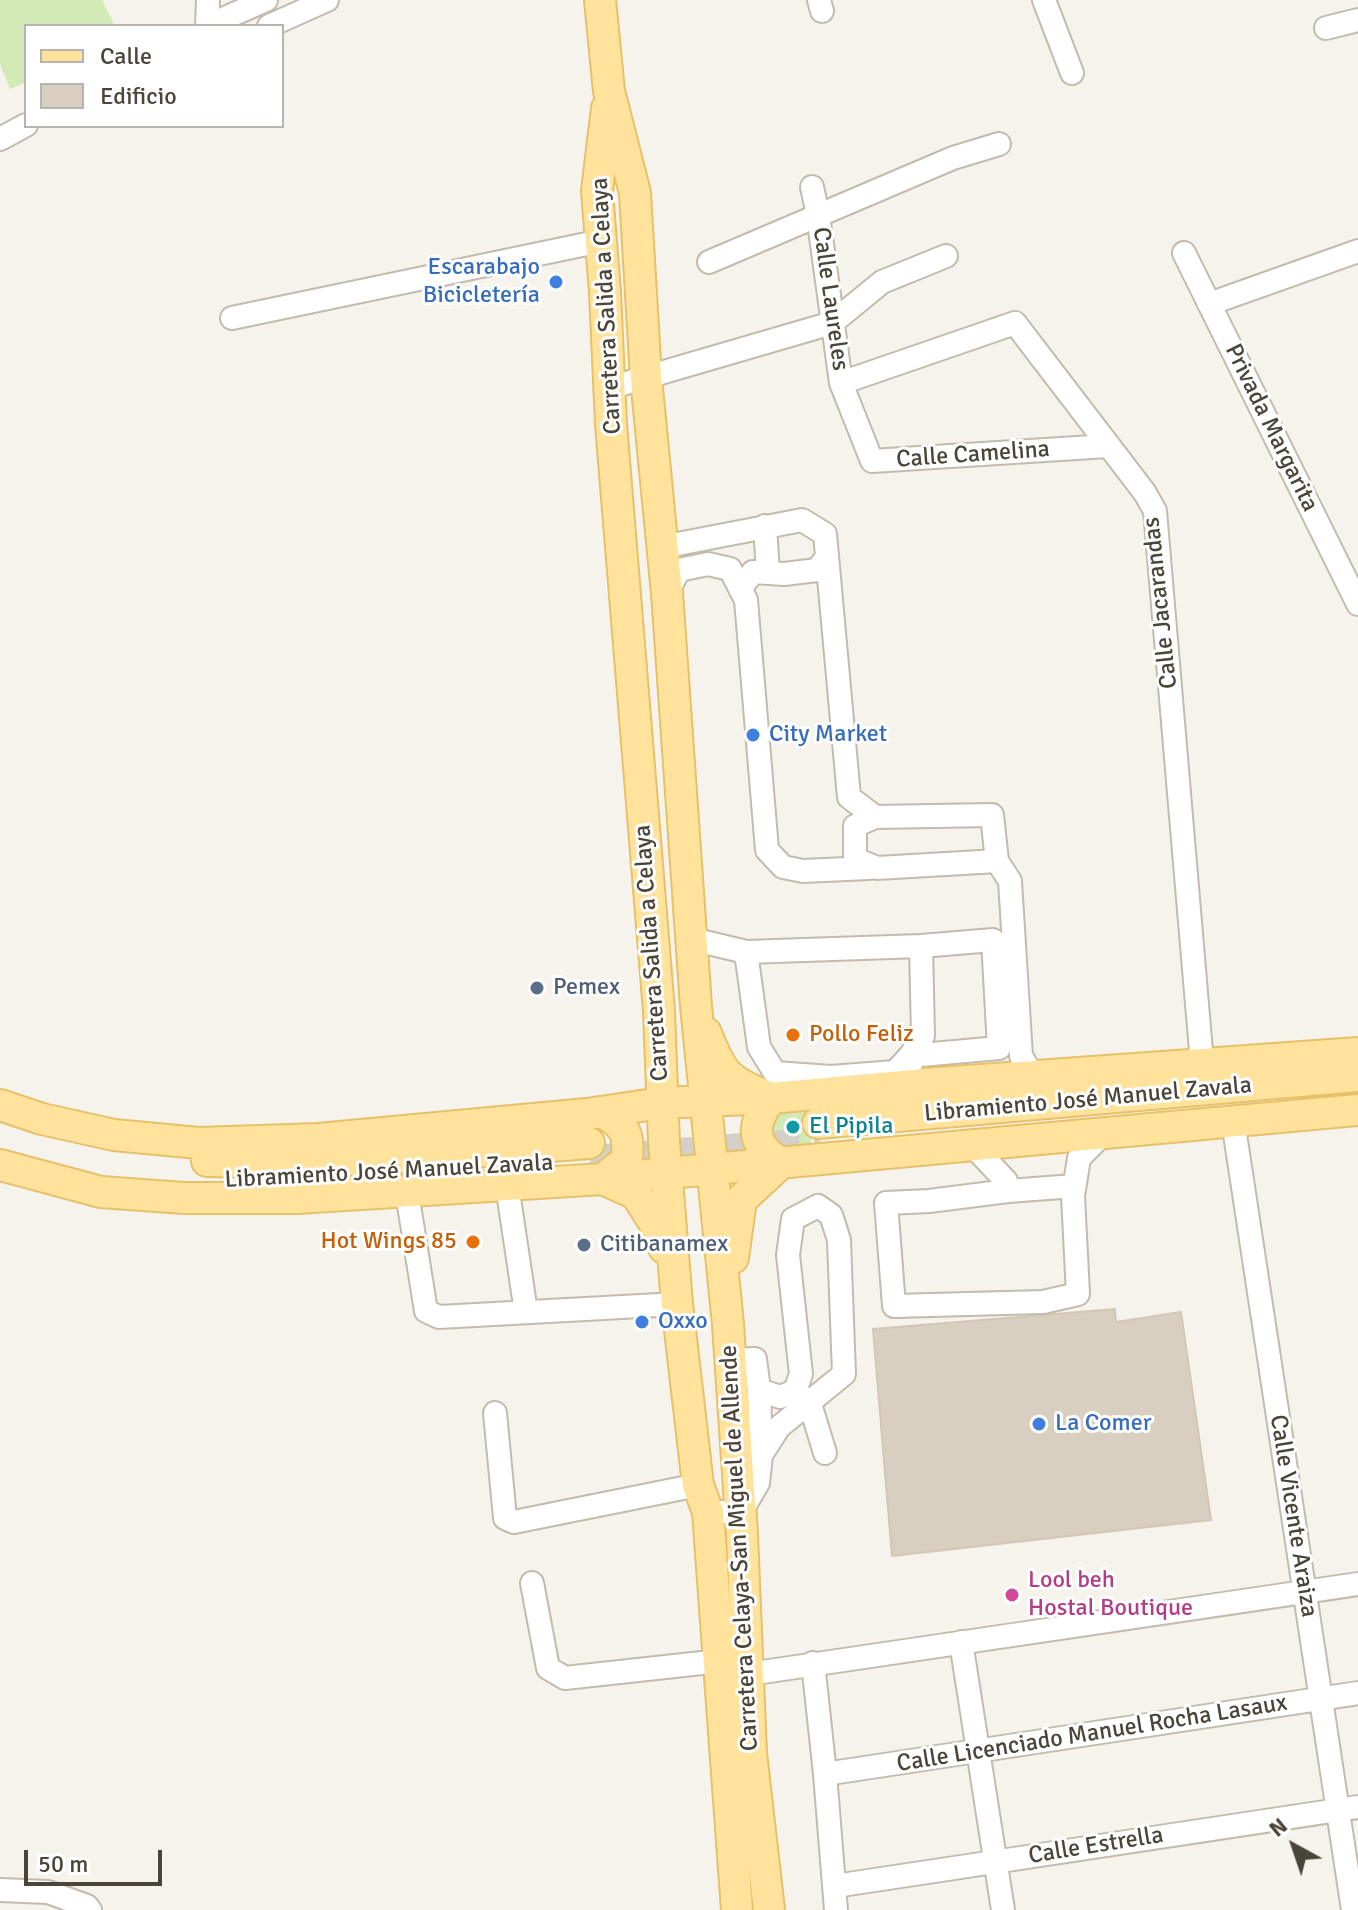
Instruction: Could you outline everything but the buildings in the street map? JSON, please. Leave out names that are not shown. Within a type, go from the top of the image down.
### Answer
[{"type":"main road","points":[[600,0],[609,91]]},
{"type":"main road","name":"Carretera Salida a Celaya","points":[[609,91],[597,191],[621,552],[659,1011],[661,1103],[677,1304]]},
{"type":"main road","name":"Carretera Salida a Celaya","points":[[609,91],[635,193],[646,378],[667,593],[708,1137]]},
{"type":"main road","points":[[621,552],[662,547]]},
{"type":"main road","points":[[696,1006],[716,1061],[737,1085],[771,1098]]},
{"type":"main road","points":[[602,1112],[628,1097],[643,1080],[653,1062],[659,1011]]},
{"type":"main road","points":[[0,1105],[42,1119],[114,1135],[199,1143],[318,1139],[602,1112],[661,1103],[771,1098],[1358,1053]]},
{"type":"main road","name":"Libramiento José Manuel Zavala","points":[[1358,1076],[819,1133],[1358,1109]]},
{"type":"main road","points":[[771,1098],[757,1116],[756,1136],[765,1153],[781,1163]]},
{"type":"main road","points":[[594,1161],[666,1173],[974,1147],[1358,1109]]},
{"type":"main road","points":[[0,1165],[101,1192],[184,1198],[297,1198],[507,1185],[594,1161],[627,1160],[628,1140],[620,1123],[602,1112]]},
{"type":"main road","name":"Libramiento José Manuel Zavala","points":[[0,1126],[88,1148],[168,1160],[303,1161],[408,1157],[594,1161]]},
{"type":"main road","name":"Carretera Celaya-San Miguel de Allende","points":[[708,1137],[728,1324],[741,1512],[751,1753],[769,1910]]},
{"type":"main road","name":"Libramiento José Manuel Zavala","points":[[0,1150],[65,1169],[133,1181],[237,1184],[337,1181],[594,1161]]},
{"type":"main road","points":[[594,1161],[636,1194],[660,1232],[677,1304],[703,1499],[720,1661],[737,1910]]},
{"type":"main road","points":[[728,1324],[734,1239],[741,1200],[781,1163]]},
{"type":"street","points":[[207,24],[208,0]]},
{"type":"street","points":[[212,24],[266,0]]},
{"type":"street","points":[[273,24],[327,0]]},
{"type":"street","points":[[1044,0],[1072,73]]},
{"type":"street","points":[[1326,28],[1358,20]]},
{"type":"street","points":[[0,139],[24,126]]},
{"type":"street","points":[[709,262],[953,158],[999,144]]},
{"type":"street","name":"Calle Laureles","points":[[812,187],[841,383]]},
{"type":"street","points":[[232,318],[601,241]]},
{"type":"street","points":[[1209,304],[1358,251]]},
{"type":"street","name":"Privada Margarita","points":[[1184,253],[1358,604]]},
{"type":"street","points":[[609,388],[832,323],[882,282],[946,256]]},
{"type":"street","name":"Calle Jacarandas","points":[[841,383],[1015,323],[1145,493],[1155,511],[1202,1063]]},
{"type":"street","name":"Calle Camelina","points":[[841,383],[872,461],[1108,446]]},
{"type":"street","points":[[662,547],[802,520],[825,534],[849,797],[875,817]]},
{"type":"street","points":[[765,526],[768,573]]},
{"type":"street","points":[[740,589],[753,572],[817,570],[827,557]]},
{"type":"street","points":[[667,593],[679,570],[708,564],[730,569],[746,600],[767,850],[783,867],[877,868],[997,861]]},
{"type":"street","points":[[877,868],[855,859],[855,826],[875,817],[992,815],[997,861],[1010,881],[1021,1056],[1033,1076]]},
{"type":"street","points":[[692,939],[746,952],[921,946],[993,940],[999,1048],[910,1056]]},
{"type":"street","points":[[746,952],[759,1047],[775,1073],[831,1077],[895,1072],[910,1056],[923,1036],[921,946]]},
{"type":"street","points":[[910,1056],[913,1075],[925,1084]]},
{"type":"street","name":"Calle Vicente Araiza","points":[[1233,1121],[1321,1698],[1348,1809],[1353,1910]]},
{"type":"street","points":[[1074,1186],[886,1203],[894,1306],[1043,1302],[1078,1294],[1074,1186],[1079,1158],[1104,1133]]},
{"type":"street","points":[[974,1147],[1006,1181],[1008,1191]]},
{"type":"street","points":[[507,1185],[526,1312]]},
{"type":"street","points":[[407,1193],[426,1311],[439,1317],[677,1304]]},
{"type":"street","points":[[761,1455],[802,1397],[844,1374],[839,1240],[831,1215],[818,1206],[793,1219],[788,1255],[802,1397],[825,1453]]},
{"type":"street","points":[[495,1413],[505,1518],[514,1522],[703,1499],[741,1512],[758,1483],[761,1455],[759,1390],[755,1359],[730,1360]]},
{"type":"street","points":[[759,1390],[780,1397],[802,1397]]},
{"type":"street","points":[[532,1583],[548,1668],[565,1678],[720,1661]]},
{"type":"street","points":[[749,1674],[1358,1584]]},
{"type":"street","points":[[961,1642],[1003,1910]]},
{"type":"street","points":[[813,1663],[836,1910]]},
{"type":"street","name":"Calle Licenciado Manuel Rocha Lasaux","points":[[825,1774],[1358,1693]]},
{"type":"street","name":"Calle Estrella","points":[[835,1886],[1348,1809]]},
{"type":"street","points":[[0,1890],[48,1892],[87,1906],[90,1910]]},
{"type":"green space","points":[[0,0],[102,0],[114,24],[24,24],[24,83],[10,89],[0,64]]},
{"type":"green space","points":[[806,1104],[812,1146],[778,1151],[765,1120],[775,1108]]},
{"type":"tunnel","points":[[590,1160],[820,1142]]},
{"type":"place","name":"Escarabajo Bicicletería","points":[[556,282]]},
{"type":"place","name":"City Market","points":[[753,735]]},
{"type":"place","name":"Pemex","points":[[537,988]]},
{"type":"place","name":"Pollo Feliz","points":[[793,1035]]},
{"type":"place","name":"El Pipila","points":[[793,1127]]},
{"type":"place","name":"Hot Wings 85","points":[[473,1242]]},
{"type":"place","name":"Citibanamex","points":[[584,1245]]},
{"type":"place","name":"Oxxo","points":[[642,1322]]},
{"type":"place","name":"La Comer","points":[[1039,1424]]},
{"type":"place","name":"Lool beh Hostal Boutique","points":[[1012,1595]]}]
